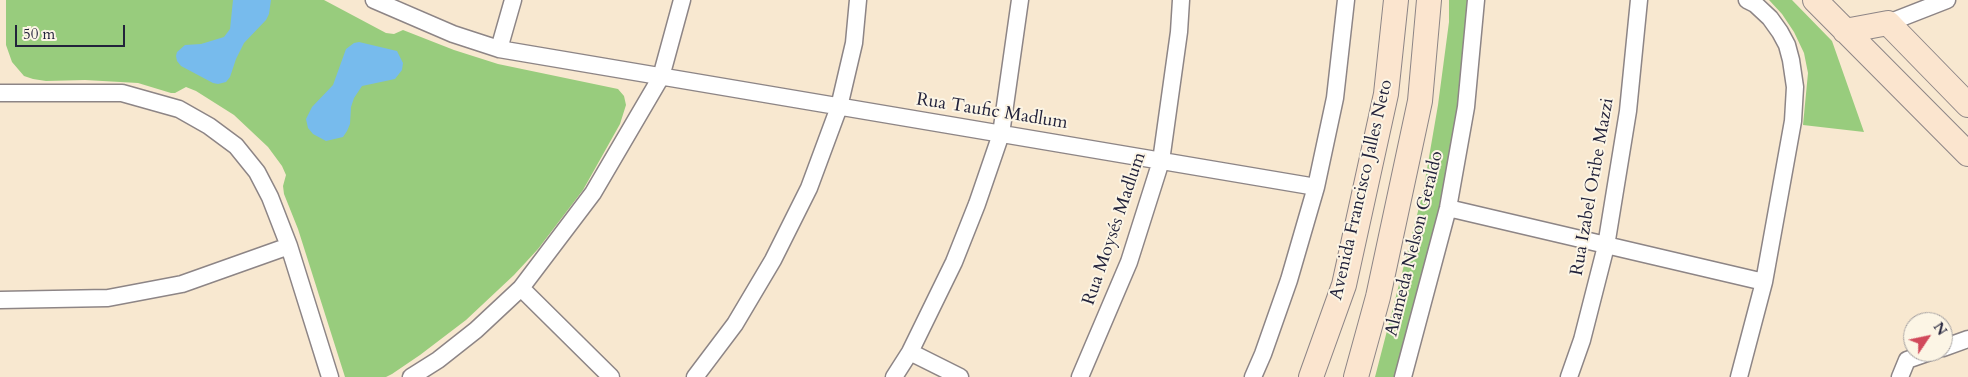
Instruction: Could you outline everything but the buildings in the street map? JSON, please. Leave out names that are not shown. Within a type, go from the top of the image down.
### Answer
[{"type":"street","name":"Rua Taufic Madlum","points":[[374,0],[453,34],[499,49],[1316,187]]},
{"type":"street","points":[[499,49],[513,0]]},
{"type":"street","points":[[411,377],[438,360],[476,330],[520,288],[593,193],[661,77],[682,0]]},
{"type":"street","points":[[695,377],[735,324],[773,260],[809,188],[839,107],[854,43],[858,0]]},
{"type":"street","points":[[894,377],[910,352],[954,262],[977,204],[1001,134],[1020,0]]},
{"type":"street","name":"Rua Moysés Madlum","points":[[1080,377],[1129,262],[1161,160],[1179,32],[1181,0]]},
{"type":"street","points":[[1252,377],[1263,354],[1289,280],[1316,187],[1335,98],[1346,0]]},
{"type":"street","name":"Avenida Francisco Jalles Neto","points":[[1311,377],[1344,285],[1386,94],[1396,0]]},
{"type":"street","name":"Avenida Francisco Jalles Neto","points":[[1356,377],[1378,297],[1420,101],[1429,0]]},
{"type":"street","name":"Alameda Nelson Geraldo","points":[[1403,377],[1448,208],[1466,106],[1476,0]]},
{"type":"street","name":"Rua Izabel Oribe Mazzi","points":[[1569,377],[1582,340],[1606,246],[1628,111],[1640,0]]},
{"type":"street","points":[[1739,377],[1764,282],[1793,121],[1795,87],[1792,60],[1787,46],[1770,18],[1755,4],[1747,0]]},
{"type":"street","points":[[1815,0],[1968,154]]},
{"type":"street","points":[[1845,31],[1888,23],[1947,0]]},
{"type":"street","points":[[1888,23],[1968,105]]},
{"type":"street","points":[[0,93],[122,92],[179,109],[209,126],[236,146],[257,172],[270,197],[289,246],[330,377]]},
{"type":"street","points":[[1448,208],[1764,282]]},
{"type":"street","points":[[0,300],[68,300],[117,296],[182,284],[289,246]]},
{"type":"street","points":[[520,288],[611,377]]},
{"type":"street","points":[[1953,344],[1968,339]]},
{"type":"street","points":[[910,352],[960,377]]},
{"type":"street","points":[[1900,377],[1906,362]]},
{"type":"green space","points":[[6,0],[324,0],[386,33],[394,34],[403,30],[454,50],[498,64],[618,89],[624,96],[626,105],[620,124],[583,190],[538,249],[514,275],[466,320],[392,374],[386,377],[345,377],[298,229],[284,194],[283,186],[286,175],[282,166],[268,147],[234,115],[196,91],[186,87],[171,93],[138,83],[85,80],[46,81],[24,76],[12,62],[6,45]]},
{"type":"green space","points":[[1449,0],[1470,0],[1459,106],[1442,206],[1397,377],[1375,377],[1423,192],[1438,105],[1449,22]]},
{"type":"green space","points":[[1769,0],[1792,0],[1832,41],[1864,132],[1803,125],[1808,73],[1804,53],[1794,32],[1782,14]]},
{"type":"water","points":[[233,0],[271,0],[269,14],[266,20],[244,43],[230,77],[226,82],[213,83],[181,66],[176,56],[177,52],[185,45],[201,44],[224,37],[230,29]]},
{"type":"water","points":[[359,42],[397,51],[403,63],[402,70],[395,79],[362,86],[354,98],[351,107],[350,124],[347,131],[343,137],[326,141],[313,134],[308,128],[306,119],[312,107],[333,85],[346,49]]}]
